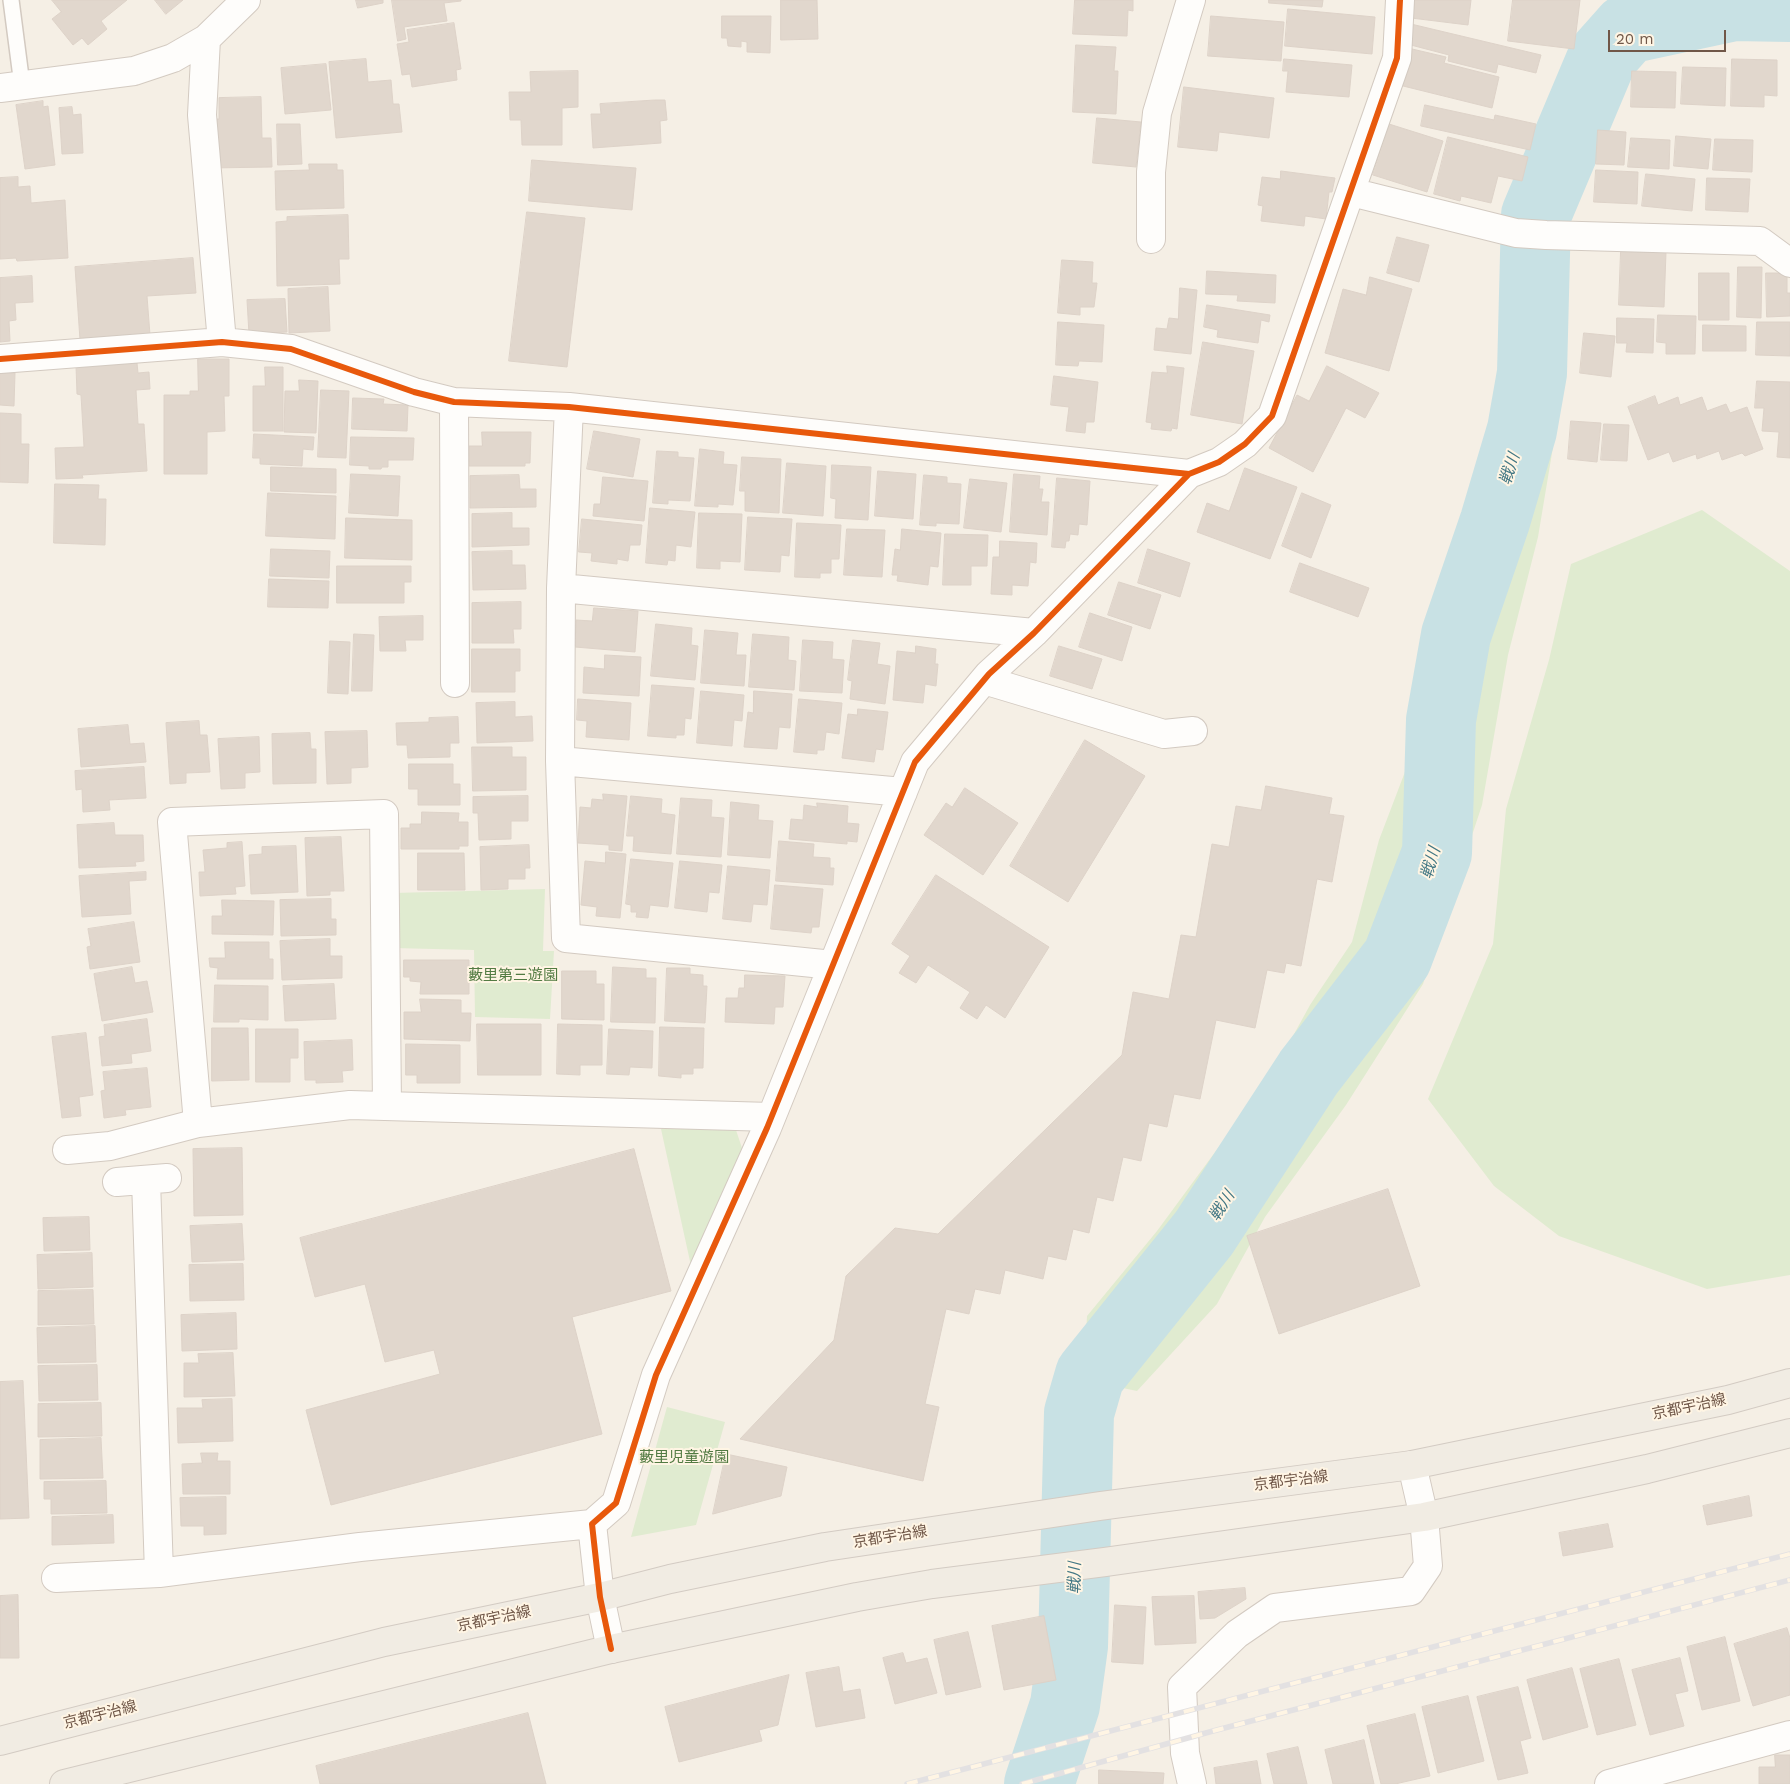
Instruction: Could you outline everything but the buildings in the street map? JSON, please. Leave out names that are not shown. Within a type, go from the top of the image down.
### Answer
[{"type":"main road","name":"京都宇治線","points":[[0,1741],[384,1642],[825,1547],[1032,1515],[1412,1465],[1728,1400],[1790,1383]]},
{"type":"main road","points":[[64,1784],[611,1649],[866,1596],[932,1584],[1105,1562],[1424,1517],[1647,1469],[1790,1433]]},
{"type":"street","points":[[11,86],[134,71],[173,58],[206,39],[246,0]]},
{"type":"street","points":[[1151,239],[1151,172],[1157,113],[1191,0]]},
{"type":"street","points":[[56,1578],[159,1573],[360,1547],[592,1524],[616,1503],[656,1375],[771,1117],[915,762],[984,680],[1034,633],[1189,474],[1219,462],[1245,444],[1272,416],[1397,58],[1400,0]]},
{"type":"street","points":[[206,39],[202,115],[222,342]]},
{"type":"street","points":[[1351,192],[1516,233],[1760,241],[1790,263]]},
{"type":"street","points":[[0,360],[222,342],[291,349],[414,392],[454,402],[569,407],[1189,474]]},
{"type":"street","points":[[454,402],[455,683]]},
{"type":"street","points":[[569,407],[561,588],[560,760],[566,938],[833,965]]},
{"type":"street","points":[[561,588],[1034,633]]},
{"type":"street","points":[[984,680],[1164,734],[1193,731]]},
{"type":"street","points":[[560,760],[903,792]]},
{"type":"street","points":[[198,1124],[172,822],[384,814],[387,1106]]},
{"type":"street","points":[[67,1150],[110,1146],[198,1124],[350,1105],[771,1117]]},
{"type":"street","points":[[117,1182],[156,1179],[159,1573]]},
{"type":"street","points":[[1192,1784],[1185,1752],[1182,1687],[1237,1634],[1275,1608],[1411,1591],[1428,1566],[1424,1517],[1412,1465]]},
{"type":"street","points":[[592,1524],[600,1597],[611,1649]]},
{"type":"street","points":[[1609,1784],[1637,1780],[1790,1735]]},
{"type":"lane","points":[[11,0],[11,86]]},
{"type":"green space","points":[[1521,392],[1553,447],[1538,537],[1508,655],[1482,805],[1423,984],[1346,1105],[1265,1217],[1217,1304],[1137,1391],[1099,1383],[1085,1352],[1087,1316],[1157,1231],[1271,1076],[1310,1005],[1352,942],[1379,840],[1408,764],[1438,595],[1457,529],[1492,419]]},
{"type":"green space","points":[[1702,510],[1790,571],[1790,1275],[1707,1289],[1559,1236],[1494,1186],[1428,1099],[1493,944],[1506,809],[1549,660],[1571,564]]},
{"type":"green space","name":"藪里第三遊園","points":[[545,889],[543,951],[554,951],[550,1019],[475,1017],[474,950],[393,948],[393,893]]},
{"type":"green space","points":[[734,1124],[743,1151],[693,1275],[661,1129]]},
{"type":"green space","name":"藪里児童遊園","points":[[667,1407],[725,1422],[696,1525],[631,1537]]},
{"type":"waterway","name":"戦川","points":[[1039,1784],[1065,1705],[1073,1646],[1079,1413],[1090,1375],[1204,1233],[1309,1072],[1397,958],[1437,853],[1441,720],[1456,635],[1495,521],[1522,430],[1532,373],[1536,215],[1603,56],[1627,29],[1734,6],[1790,7]]},
{"type":"railway","points":[[907,1784],[1790,1554]]},
{"type":"railway","points":[[1022,1784],[1213,1731],[1790,1580]]},
{"type":"cycle path","points":[[611,1649],[600,1597],[592,1524],[616,1503],[656,1375],[767,1128],[915,762],[989,674],[1034,633],[1189,474],[1219,462],[1245,444],[1272,416],[1397,58],[1400,0]]},
{"type":"cycle path","points":[[0,359],[222,342],[291,349],[414,392],[454,402],[569,407],[1189,474]]}]
